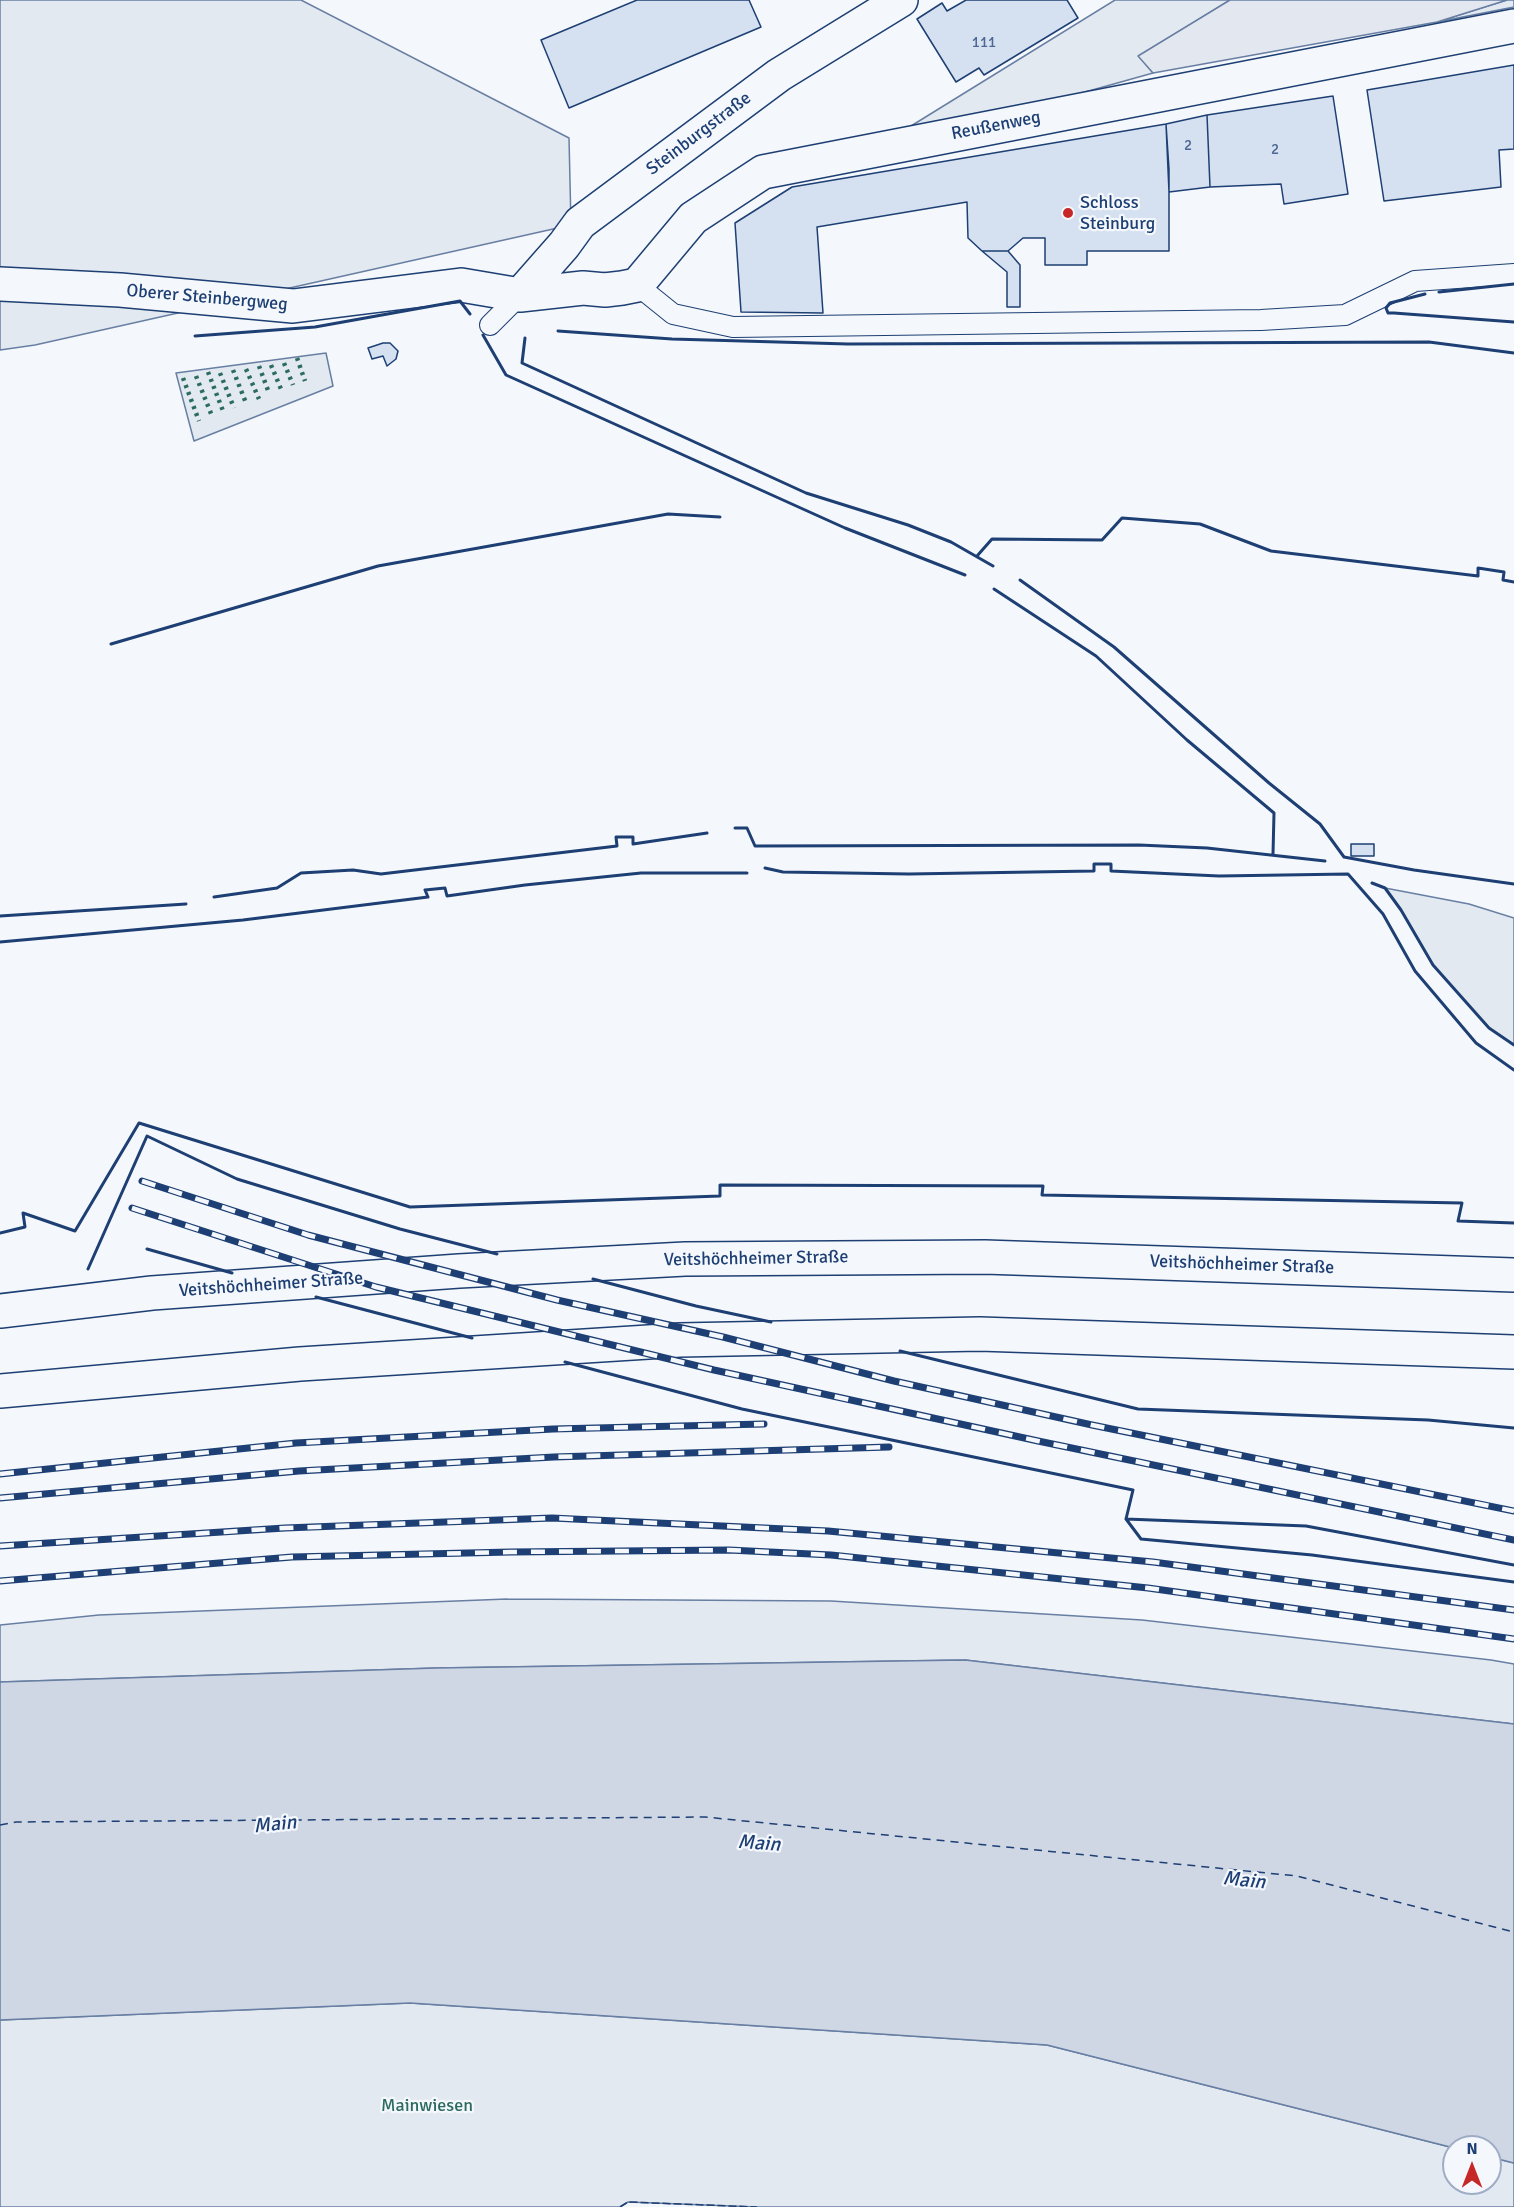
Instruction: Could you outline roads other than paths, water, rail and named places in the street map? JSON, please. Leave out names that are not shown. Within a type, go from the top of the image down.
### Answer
[{"type":"main road","name":"Steinburgstraße","points":[[520,295],[564,245],[580,222],[779,75],[901,0]]},
{"type":"main road","name":"Reußenweg","points":[[637,285],[693,218],[763,172],[1514,26]]},
{"type":"main road","name":"Oberer Steinbergweg","points":[[0,284],[120,290],[293,306],[461,285],[520,295]]},
{"type":"main road","points":[[520,295],[583,288],[604,290],[637,285]]},
{"type":"main road","name":"Veitshöchheimer Straße","points":[[0,1311],[152,1293],[447,1272],[685,1259],[985,1257],[1514,1275]]},
{"type":"main road","points":[[0,1391],[300,1364],[680,1340],[980,1334],[1514,1352]]},
{"type":"lane","points":[[637,285],[673,314],[733,327],[768,327],[1262,320],[1345,315],[1415,281],[1514,274]]},
{"type":"lane","points":[[490,325],[520,295]]},
{"type":"water","name":"Main","points":[[965,1660],[1514,1724],[1514,2163],[1502,2160],[1502,2135],[1442,2135],[1442,2145],[1047,2045],[410,2003],[0,2020],[0,1682],[436,1668]]},
{"type":"railway","points":[[142,1181],[308,1235],[557,1300],[723,1337],[894,1381],[1092,1425],[1514,1511]]},
{"type":"railway","points":[[132,1208],[376,1287],[714,1370],[1038,1441],[1514,1540]]},
{"type":"railway","points":[[0,1474],[296,1443],[553,1429],[764,1424]]},
{"type":"railway","points":[[0,1498],[299,1471],[554,1457],[889,1447]]},
{"type":"railway","points":[[0,1546],[285,1528],[552,1518],[828,1531],[1153,1562],[1514,1610]]},
{"type":"railway","points":[[0,1581],[292,1557],[729,1550],[831,1555],[1148,1588],[1514,1639]]},
{"type":"place","name":"Schloss Steinburg","points":[[1068,213]]},
{"type":"park label","name":"Mainwiesen","points":[[427,2106]]}]
